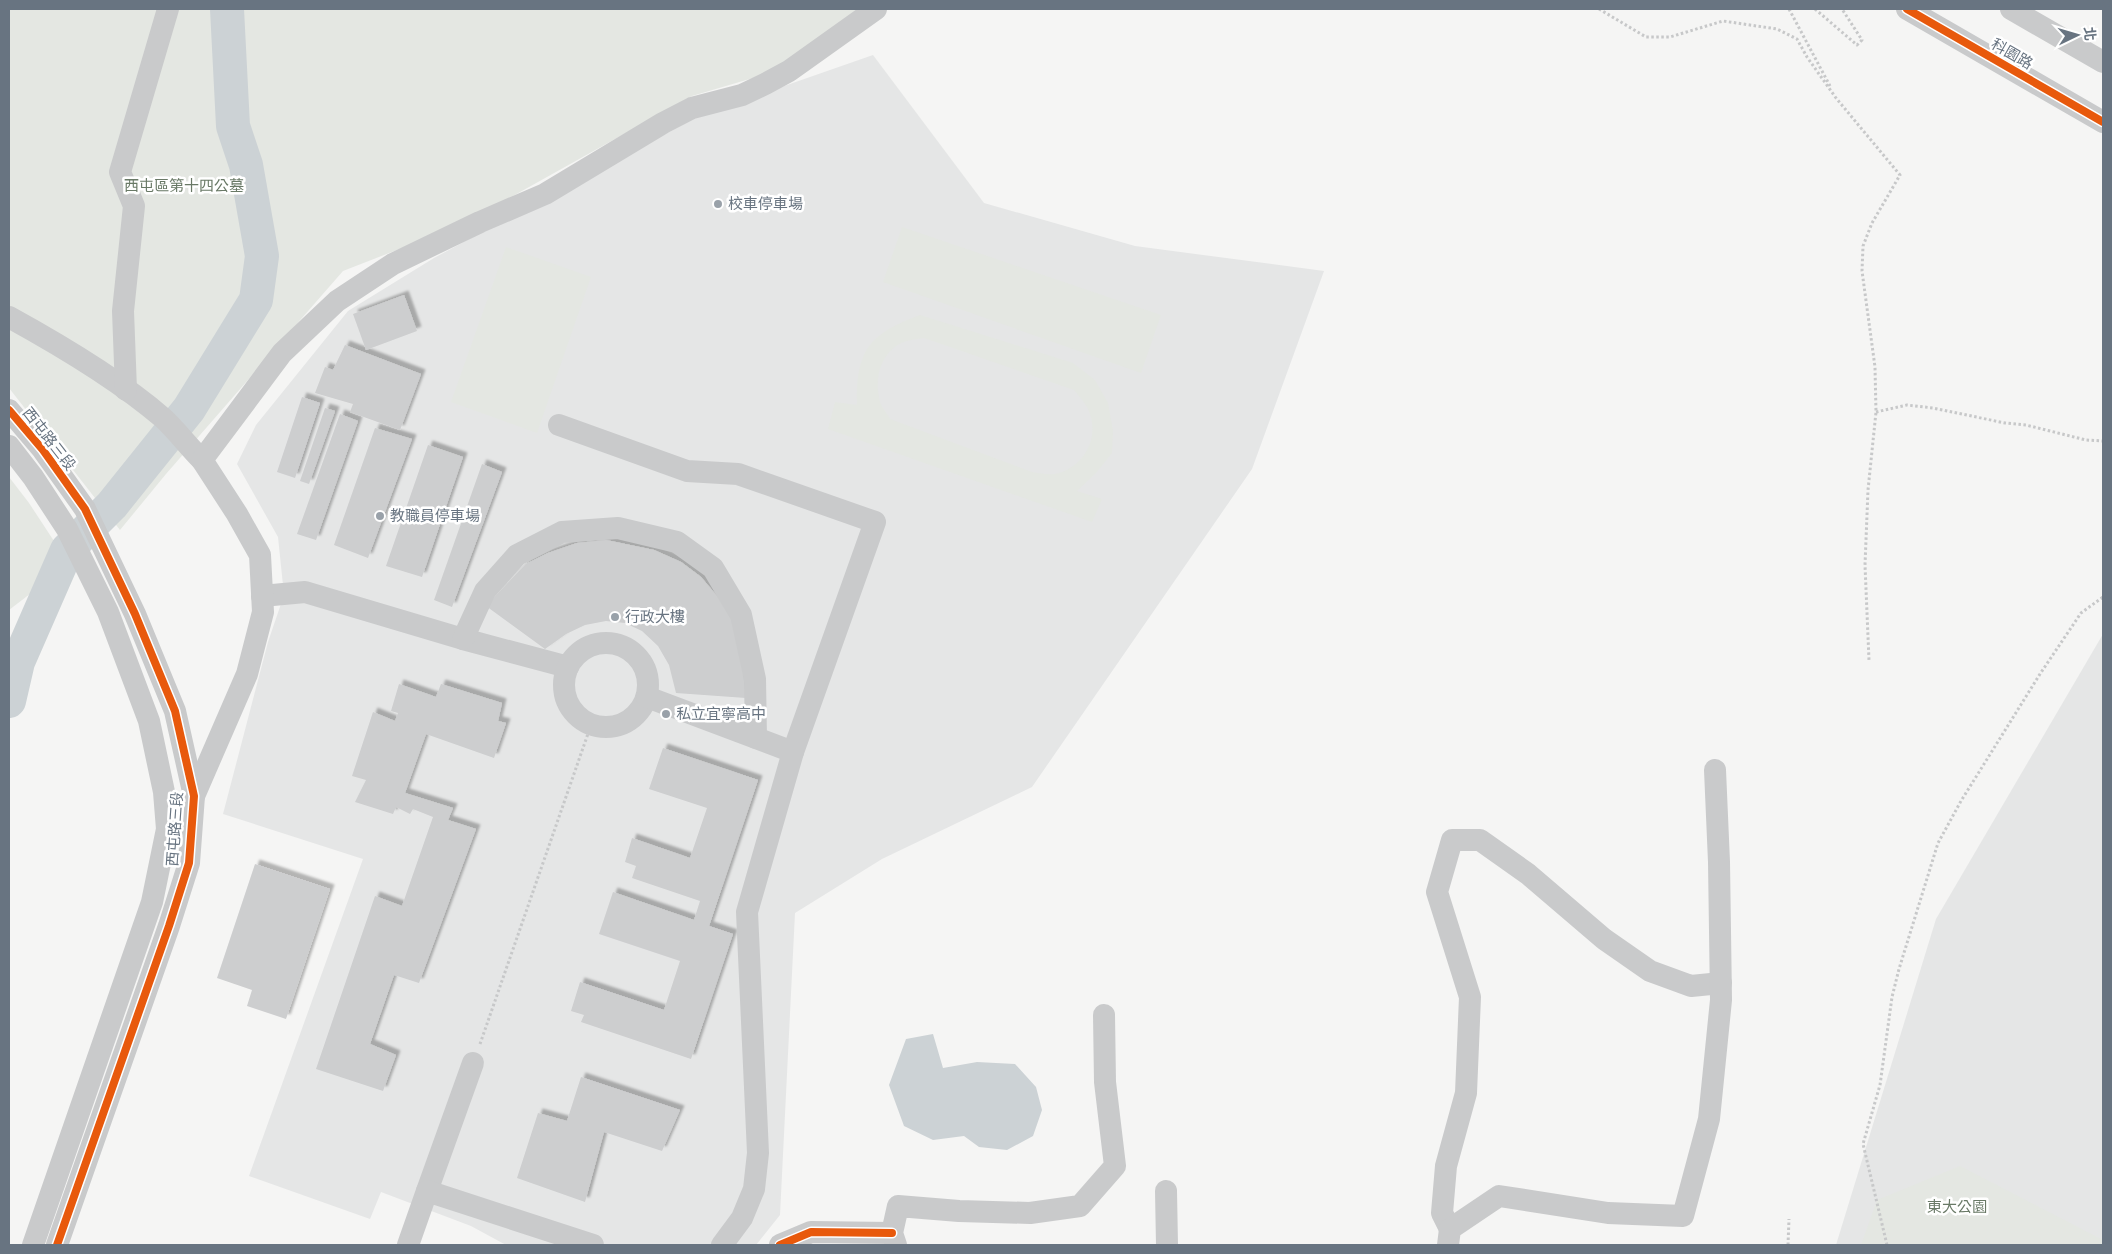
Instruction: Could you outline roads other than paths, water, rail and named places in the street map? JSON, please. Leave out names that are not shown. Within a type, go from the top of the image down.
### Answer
[{"type":"street","points":[[126,390],[123,311],[134,206],[120,172],[168,9]]},
{"type":"street","points":[[202,460],[282,354],[337,301],[393,264],[480,222],[545,194],[670,119],[692,108],[742,95],[789,71],[876,9]]},
{"type":"street","name":"科園路","points":[[1907,9],[2103,122]]},
{"type":"street","points":[[2011,9],[2103,62]]},
{"type":"street","points":[[9,318],[34,331],[126,390],[163,419],[202,460],[237,514],[260,555],[264,612],[247,674],[194,796]]},
{"type":"street","name":"西屯路三段","points":[[9,410],[43,450],[86,509],[135,614],[174,711],[194,796],[189,863],[169,926],[57,1245]]},
{"type":"street","points":[[559,425],[687,471],[738,474],[875,522],[793,752],[747,912],[758,1153],[754,1189],[742,1218],[722,1245]]},
{"type":"street","name":"西屯路三段","points":[[9,446],[34,477],[67,529],[105,606],[149,721],[164,792],[167,829],[152,902],[33,1245]]},
{"type":"street","points":[[463,639],[485,591],[517,555],[562,532],[618,528],[677,542],[713,568],[741,615],[755,678],[756,738]]},
{"type":"street","points":[[262,596],[305,592],[463,639],[568,667]]},
{"type":"street","points":[[609,643],[622,646],[633,652],[644,667],[649,685],[647,697],[635,717],[625,724],[608,728],[591,725],[572,711],[567,701],[564,678],[568,667],[585,648],[609,643]]},
{"type":"street","points":[[647,697],[793,752]]},
{"type":"street","points":[[1715,770],[1721,983],[1721,1000],[1709,1119],[1683,1216],[1608,1213],[1499,1196],[1449,1237],[1442,1213],[1446,1166],[1466,1093],[1470,997],[1436,892],[1452,840],[1480,840],[1528,874],[1604,938],[1650,971],[1691,986],[1721,983]]},
{"type":"street","points":[[780,1245],[811,1232],[894,1239],[898,1206],[959,1211],[1030,1212],[1080,1206],[1115,1166],[1105,1082],[1104,1015]]},
{"type":"street","points":[[408,1245],[473,1063]]},
{"type":"street","points":[[427,1191],[593,1245]]},
{"type":"street","points":[[1166,1191],[1167,1245]]},
{"type":"waterway","points":[[9,701],[18,662],[67,550],[112,505],[189,409],[256,300],[262,256],[246,165],[233,126],[227,9]]},
{"type":"place","name":"校車停車場","points":[[718,204]]},
{"type":"place","name":"教職員停車場","points":[[380,516]]},
{"type":"place","name":"行政大樓","points":[[615,617]]},
{"type":"place","name":"私立宜寧高中","points":[[666,714]]},
{"type":"park label","name":"西屯區第十四公墓","points":[[184,186]]},
{"type":"park label","name":"東大公園","points":[[1957,1207]]}]
